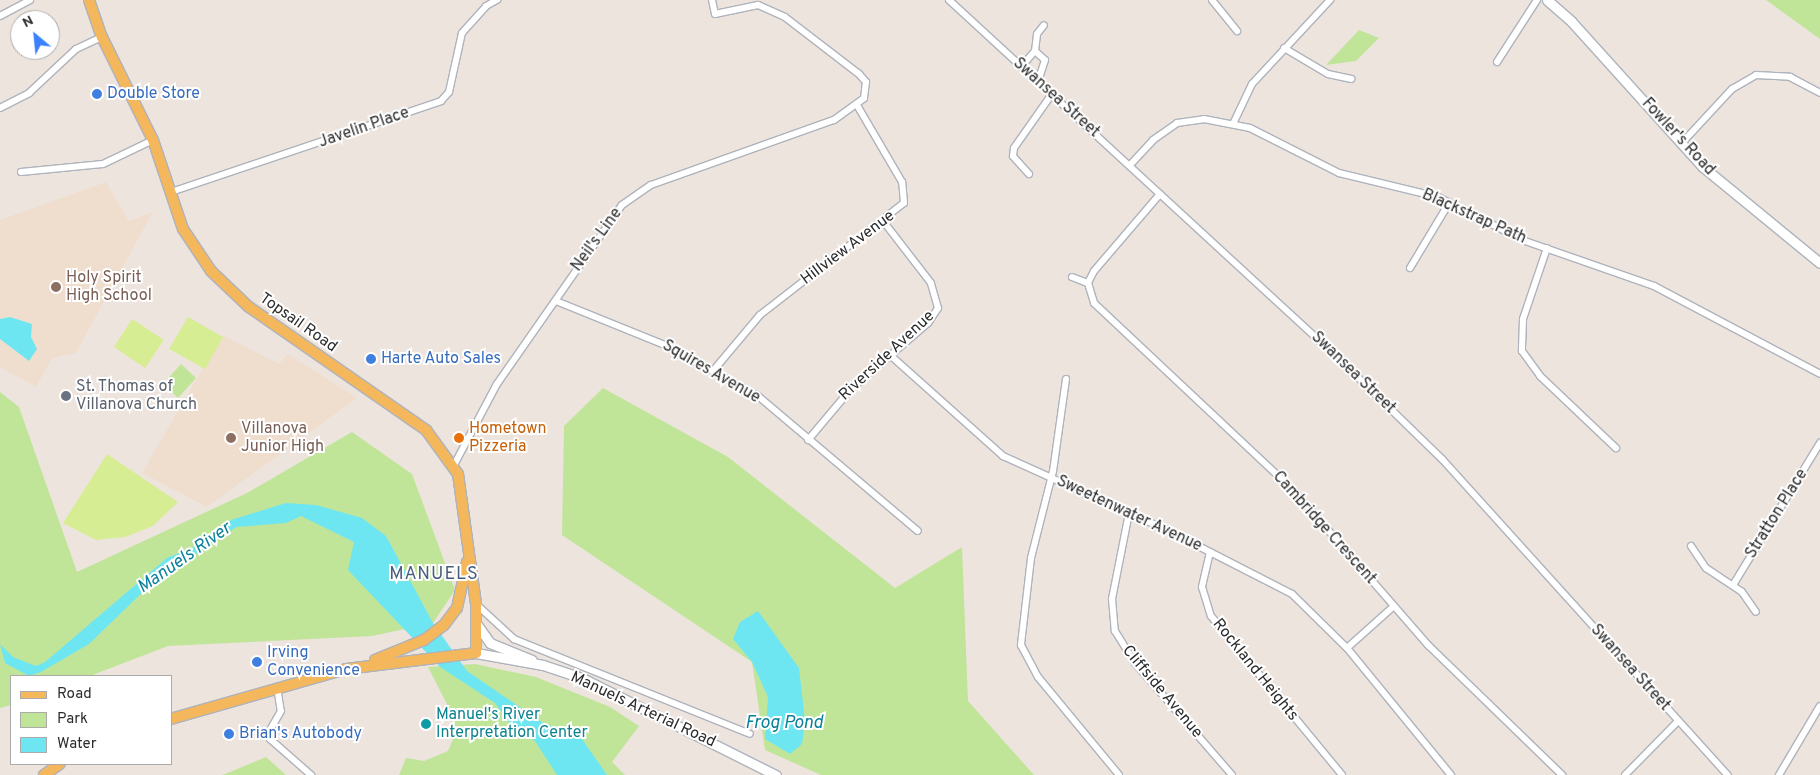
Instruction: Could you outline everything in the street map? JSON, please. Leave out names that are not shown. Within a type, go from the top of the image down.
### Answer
[{"type":"main road","name":"Topsail Road","points":[[89,0],[102,37],[153,140],[183,229],[212,272],[249,307],[426,430],[458,474],[476,604],[476,653]]},
{"type":"main road","name":"Fowler's Road","points":[[1547,0],[1572,21],[1681,144],[1820,263]]},
{"type":"main road","points":[[172,719],[277,687],[363,665],[408,647],[444,625],[457,608],[469,552]]},
{"type":"main road","points":[[476,623],[490,643],[543,665]]},
{"type":"main road","points":[[363,665],[476,653]]},
{"type":"main road","name":"Manuels Arterial Road","points":[[476,653],[543,665],[591,682],[776,775]]},
{"type":"main road","points":[[44,775],[59,765]]},
{"type":"street","points":[[0,16],[30,0]]},
{"type":"street","name":"Javelin Place","points":[[171,192],[441,101],[449,92],[462,33],[486,6],[497,0]]},
{"type":"street","points":[[712,0],[715,14],[758,5],[785,17],[866,82],[864,98],[857,105]]},
{"type":"street","name":"Swansea Street","points":[[949,0],[1130,165],[1442,459],[1728,775]]},
{"type":"street","points":[[1212,0],[1237,31]]},
{"type":"street","points":[[1233,124],[1249,88],[1330,0]]},
{"type":"street","points":[[1497,62],[1537,0]]},
{"type":"street","points":[[1021,67],[1035,51],[1038,34],[1044,25]]},
{"type":"street","points":[[0,108],[29,93],[76,49],[102,37]]},
{"type":"street","points":[[1284,48],[1328,74],[1351,79]]},
{"type":"street","points":[[1035,51],[1045,60],[1038,82]]},
{"type":"street","points":[[1681,144],[1725,96],[1750,77],[1782,75],[1820,93]]},
{"type":"street","points":[[1029,174],[1013,156],[1014,148],[1052,94]]},
{"type":"street","name":"Hillview Avenue","points":[[713,371],[760,315],[902,206],[906,192],[857,105]]},
{"type":"street","name":"Neil's Line","points":[[453,467],[497,384],[622,205],[651,185],[794,138],[857,105]]},
{"type":"street","name":"Blackstrap Path","points":[[1130,165],[1177,123],[1204,119],[1233,124],[1339,174],[1396,185],[1449,202],[1547,248],[1654,286],[1820,374]]},
{"type":"street","points":[[21,172],[103,164],[153,140]]},
{"type":"street","points":[[1072,277],[1088,282],[1160,194]]},
{"type":"street","points":[[1410,268],[1449,202]]},
{"type":"street","name":"Riverside Avenue","points":[[808,440],[847,393],[932,319],[939,304],[930,283],[883,221]]},
{"type":"street","points":[[1547,248],[1523,320],[1522,350],[1540,376],[1616,448]]},
{"type":"street","name":"Cambridge Crescent","points":[[1088,282],[1089,293],[1104,313],[1295,492],[1394,606],[1562,775]]},
{"type":"street","name":"Squires Avenue","points":[[556,301],[654,339],[758,396],[918,531]]},
{"type":"street","name":"Sweetenwater Avenue","points":[[890,355],[996,452],[1210,552],[1292,594],[1347,648],[1451,775]]},
{"type":"street","points":[[1066,380],[1051,479],[1031,558],[1021,645],[1035,672],[1119,775]]},
{"type":"street","name":"Stratton Place","points":[[1733,585],[1820,443]]},
{"type":"street","name":"Cliffside Avenue","points":[[1128,513],[1112,599],[1114,631],[1136,663],[1232,775]]},
{"type":"street","points":[[1691,546],[1706,568],[1733,585],[1756,612]]},
{"type":"street","name":"Rockland Heights","points":[[1210,552],[1202,587],[1211,616],[1342,775]]},
{"type":"street","points":[[476,604],[514,639],[750,734]]},
{"type":"street","points":[[1347,648],[1394,606]]},
{"type":"street","points":[[277,687],[281,711],[269,732],[270,739],[311,775]]},
{"type":"street","points":[[1779,775],[1820,706]]},
{"type":"street","points":[[1625,775],[1678,721]]},
{"type":"shaded area","name":"Holy Spirit High School","points":[[106,182],[129,221],[153,212],[76,353],[52,358],[36,387],[0,367],[0,220]]},
{"type":"shaded area","name":"Villanova Junior High","points":[[222,335],[279,364],[288,354],[357,398],[207,507],[142,473]]},
{"type":"green space","points":[[1766,0],[1820,0],[1820,39]]},
{"type":"green space","points":[[1359,30],[1379,38],[1356,61],[1326,65]]},
{"type":"green space","points":[[188,317],[223,337],[205,369],[169,349]]},
{"type":"green space","points":[[132,319],[164,340],[145,368],[114,347]]},
{"type":"green space","points":[[181,364],[196,378],[178,398],[163,384]]},
{"type":"green space","points":[[603,388],[728,457],[895,588],[962,547],[968,701],[1034,775],[821,775],[765,750],[752,662],[562,535],[564,426]]},
{"type":"green space","points":[[0,392],[19,407],[77,572],[247,493],[352,432],[412,474],[455,590],[433,623],[372,636],[168,646],[93,675],[10,675],[10,705],[0,708]]},
{"type":"green space","points":[[107,454],[178,502],[153,526],[125,537],[96,540],[63,523]]},
{"type":"green space","points":[[475,664],[536,677],[610,707],[639,726],[612,762],[625,775],[399,775],[406,758],[424,761],[448,751],[456,732],[453,716],[428,667]]},
{"type":"green space","points":[[266,757],[286,775],[222,775],[230,772]]},
{"type":"water","points":[[10,317],[32,324],[31,337],[37,349],[29,361],[0,339],[0,319]]},
{"type":"water","name":"Manuels River","points":[[286,503],[316,505],[362,518],[386,536],[433,623],[467,671],[546,725],[565,728],[582,739],[607,775],[557,775],[535,741],[513,728],[495,703],[440,667],[348,570],[354,542],[301,516],[286,523],[236,527],[151,584],[89,644],[41,672],[27,675],[5,663],[0,644],[13,657],[36,666],[45,662],[167,558],[209,541],[231,520]]},
{"type":"water","name":"Frog Pond","points":[[758,611],[799,668],[805,721],[802,744],[790,754],[765,739],[768,697],[752,662],[733,639],[740,622]]},
{"type":"place","name":"Double Store","points":[[97,94]]},
{"type":"place","name":"Holy Spirit High School","points":[[56,287]]},
{"type":"place","name":"Harte Auto Sales","points":[[371,359]]},
{"type":"place","name":"St. Thomas of Villanova Church","points":[[66,396]]},
{"type":"place","name":"Villanova Junior High","points":[[231,438]]},
{"type":"place","name":"Hometown Pizzeria","points":[[459,438]]},
{"type":"place","name":"Irving Convenience","points":[[257,662]]},
{"type":"place","name":"Manuel's River Interpretation Center","points":[[426,724]]},
{"type":"place","name":"Brian's Autobody","points":[[229,734]]},
{"type":"district","name":"MANUELS","points":[[434,575]]}]
